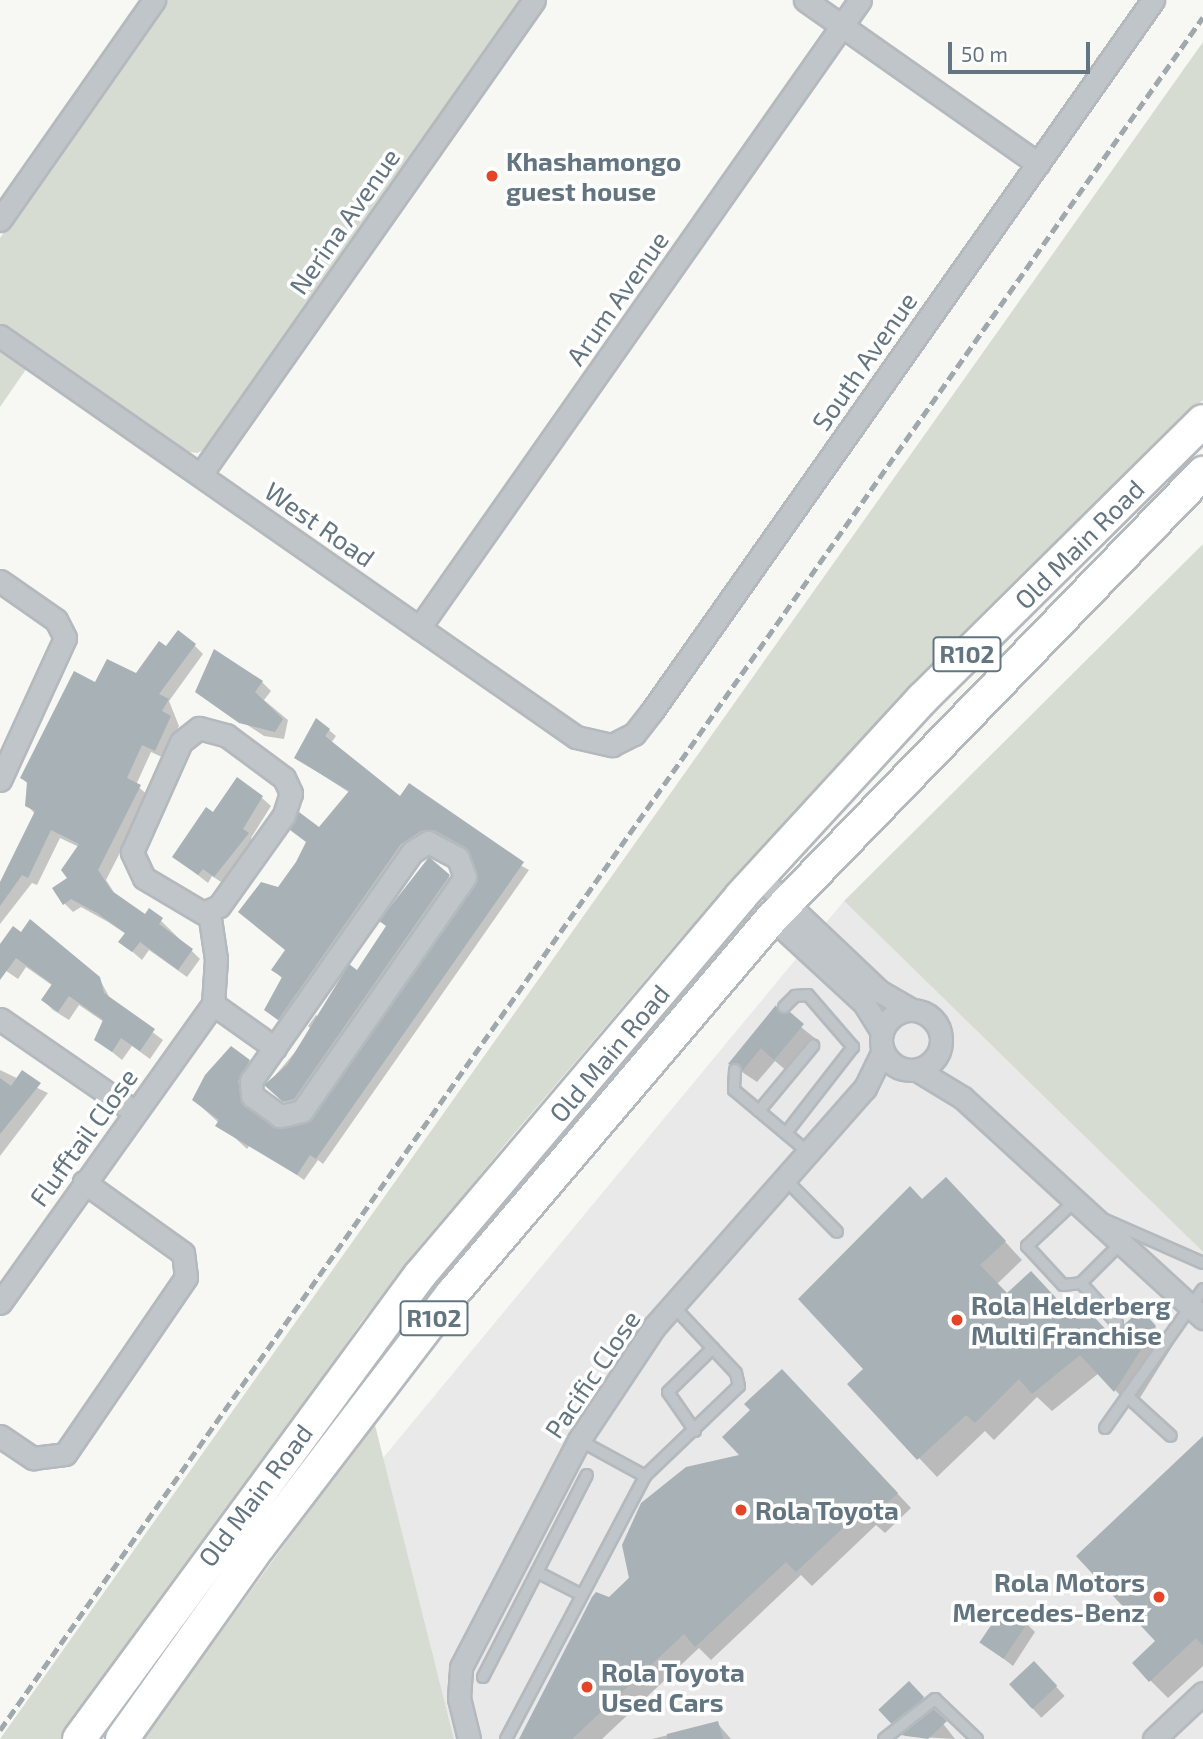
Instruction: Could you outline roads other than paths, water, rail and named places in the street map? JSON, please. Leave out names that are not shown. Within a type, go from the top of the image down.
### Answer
[{"type":"main road","name":"Old Main Road","points":[[122,1739],[260,1545],[452,1294],[922,699],[1203,421]]},
{"type":"main road","name":"Old Main Road","points":[[79,1739],[420,1275],[762,901],[1203,473]]},
{"type":"street","points":[[0,220],[154,0]]},
{"type":"street","name":"Nerina Avenue","points":[[201,474],[534,0]]},
{"type":"street","points":[[805,0],[1038,164]]},
{"type":"street","name":"Arum Avenue","points":[[419,628],[860,0]]},
{"type":"street","name":"South Avenue","points":[[612,745],[634,734],[652,711],[1153,0]]},
{"type":"street","name":"West Road","points":[[0,336],[576,737],[612,745]]},
{"type":"street","points":[[0,581],[56,620],[65,638],[0,780]]},
{"type":"street","points":[[209,912],[190,910],[144,878],[132,852],[181,742],[199,728],[226,735],[284,778],[291,793],[284,815],[209,912],[216,958],[213,1004],[275,1048]]},
{"type":"street","points":[[432,842],[458,858],[466,871],[461,883],[292,1118],[250,1093],[251,1081],[275,1048],[416,848],[432,842]]},
{"type":"street","points":[[762,901],[879,991],[937,1023],[940,1049],[963,1098]]},
{"type":"street","points":[[762,901],[864,1003],[883,1042],[910,1069],[963,1098],[1121,1242],[1199,1304]]},
{"type":"street","name":"Flufftail Close","points":[[0,1303],[213,1004]]},
{"type":"street","points":[[865,1088],[894,1014],[910,1009]]},
{"type":"street","points":[[0,1019],[135,1112]]},
{"type":"street","points":[[865,1088],[910,1069],[940,1049]]},
{"type":"street","name":"Pacific Close","points":[[469,1739],[458,1688],[461,1667],[579,1440],[673,1306],[865,1088]]},
{"type":"street","points":[[0,1436],[33,1458],[65,1454],[186,1277],[183,1253],[85,1182]]},
{"type":"street","points":[[1154,1739],[1203,1693]]},
{"type":"lane","points":[[784,1007],[795,996],[808,995],[853,1046],[847,1062],[786,1133]]},
{"type":"lane","points":[[759,1111],[813,1046]]},
{"type":"lane","points":[[735,1070],[732,1086],[809,1153]]},
{"type":"lane","points":[[785,1179],[837,1232]]},
{"type":"lane","points":[[1121,1242],[1081,1283],[1063,1285],[1027,1246],[1083,1208],[1203,1263]]},
{"type":"lane","points":[[1081,1283],[1117,1323]]},
{"type":"lane","points":[[1105,1428],[1199,1304]]},
{"type":"lane","points":[[506,1739],[580,1594],[645,1476],[739,1386],[713,1348],[673,1306]]},
{"type":"lane","points":[[695,1431],[668,1392],[713,1348]]},
{"type":"lane","points":[[1127,1396],[1171,1436]]},
{"type":"lane","points":[[579,1440],[645,1476]]},
{"type":"lane","points":[[483,1677],[587,1475]]},
{"type":"lane","points":[[537,1572],[580,1594]]},
{"type":"lane","points":[[884,1739],[935,1699],[977,1739]]},
{"type":"railway","points":[[0,1730],[1203,17]]},
{"type":"place","name":"Khashamongo guest house","points":[[492,176]]},
{"type":"place","name":"Rola Helderberg Multi Franchise","points":[[957,1320]]},
{"type":"place","name":"Rola Toyota","points":[[741,1510]]},
{"type":"place","name":"Rola Motors Mercedes-Benz","points":[[1159,1597]]},
{"type":"place","name":"Rola Toyota Used Cars","points":[[587,1687]]}]
